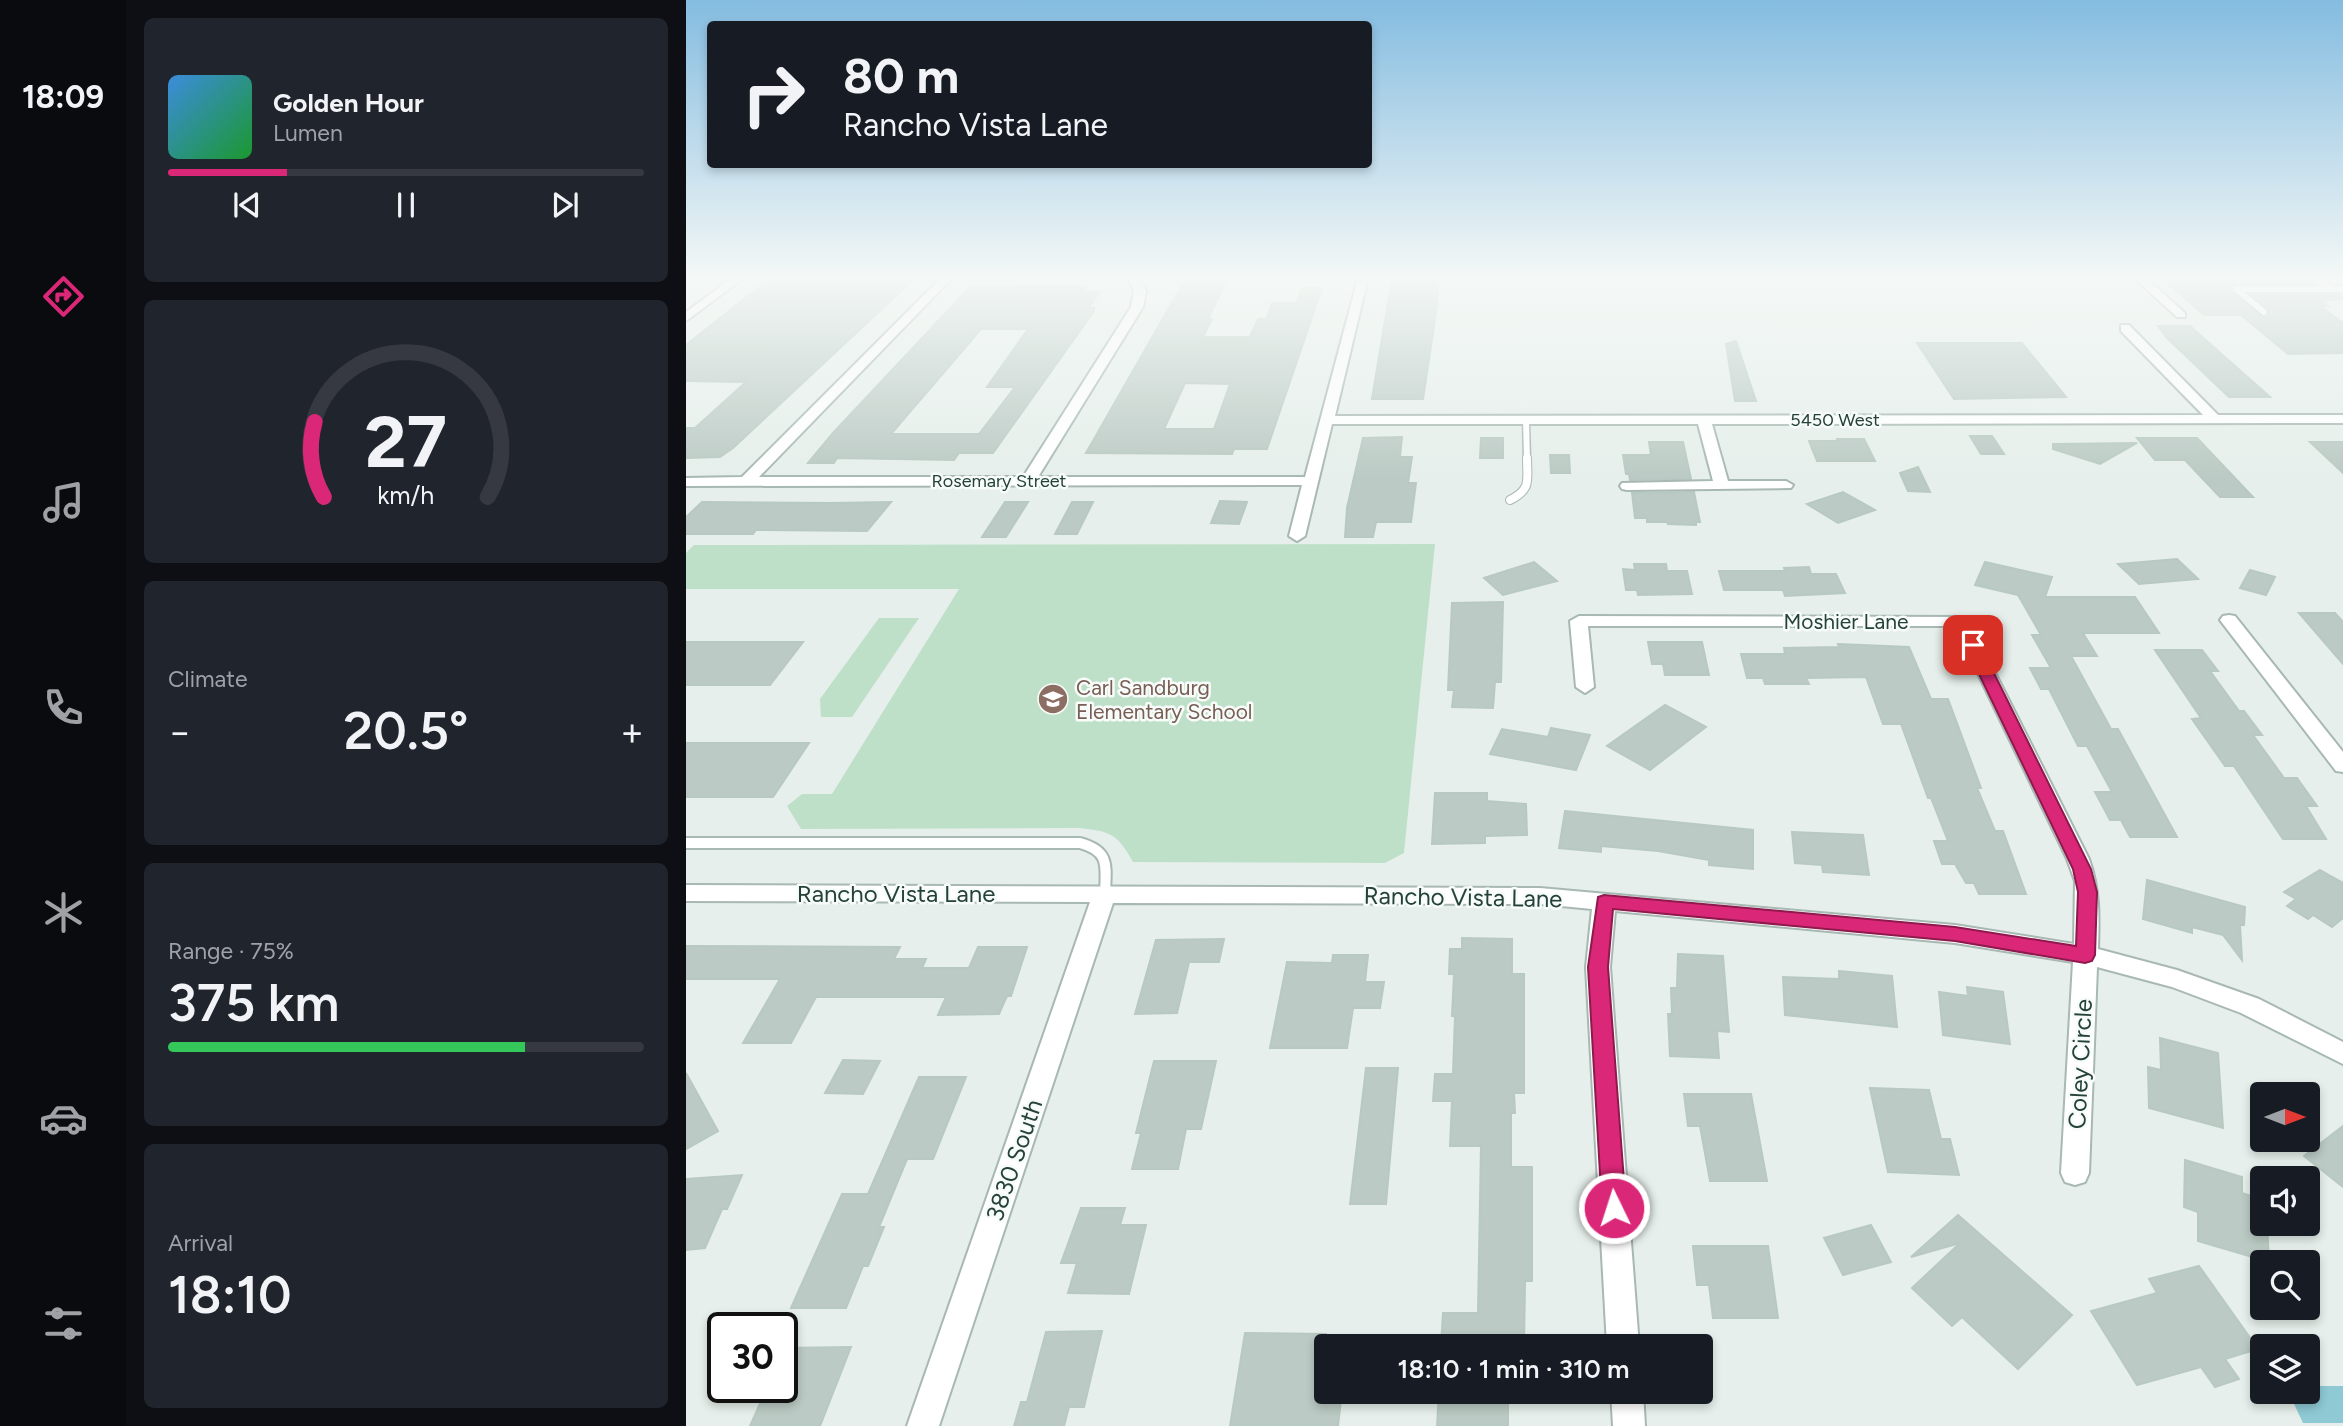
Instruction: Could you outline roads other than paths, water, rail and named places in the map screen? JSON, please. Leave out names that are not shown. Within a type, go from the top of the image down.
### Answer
[{"type":"street","points":[[746,482],[881,345]]},
{"type":"street","points":[[1028,481],[1113,345]]},
{"type":"street","points":[[1297,536],[1346,345]]},
{"type":"street","points":[[2141,345],[2215,419]]},
{"type":"street","name":"5450 West","points":[[1327,420],[2343,419]]},
{"type":"street","points":[[1704,420],[1722,485]]},
{"type":"street","name":"Rosemary Street","points":[[686,482],[1311,481]]},
{"type":"street","points":[[1627,486],[1786,485]]},
{"type":"street","points":[[2229,620],[2343,766]]},
{"type":"street","name":"Moshier Lane","points":[[1585,687],[1579,621],[1961,621],[2082,869],[2087,892],[2085,955]]},
{"type":"street","name":"Rancho Vista Lane","points":[[686,892],[1508,895],[1604,901],[1955,934],[2085,955],[2214,992],[2286,1022],[2343,1054]]},
{"type":"street","name":"3830 South","points":[[923,1426],[1105,893]]},
{"type":"street","points":[[1604,901],[1598,967],[1622,1334]]},
{"type":"street","name":"Coley Circle","points":[[2076,1173],[2085,955]]},
{"type":"street","points":[[1627,1404],[1629,1426]]},
{"type":"lane","points":[[1510,500],[1522,494],[1527,486],[1526,420]]},
{"type":"lane","points":[[686,843],[1080,844],[1099,849],[1104,856],[1105,893]]},
{"type":"water","points":[[2320,1386],[2343,1386],[2343,1423],[2303,1423],[2294,1404],[2320,1404]]},
{"type":"place","name":"Carl Sandburg Elementary School","points":[[1053,699]]}]
